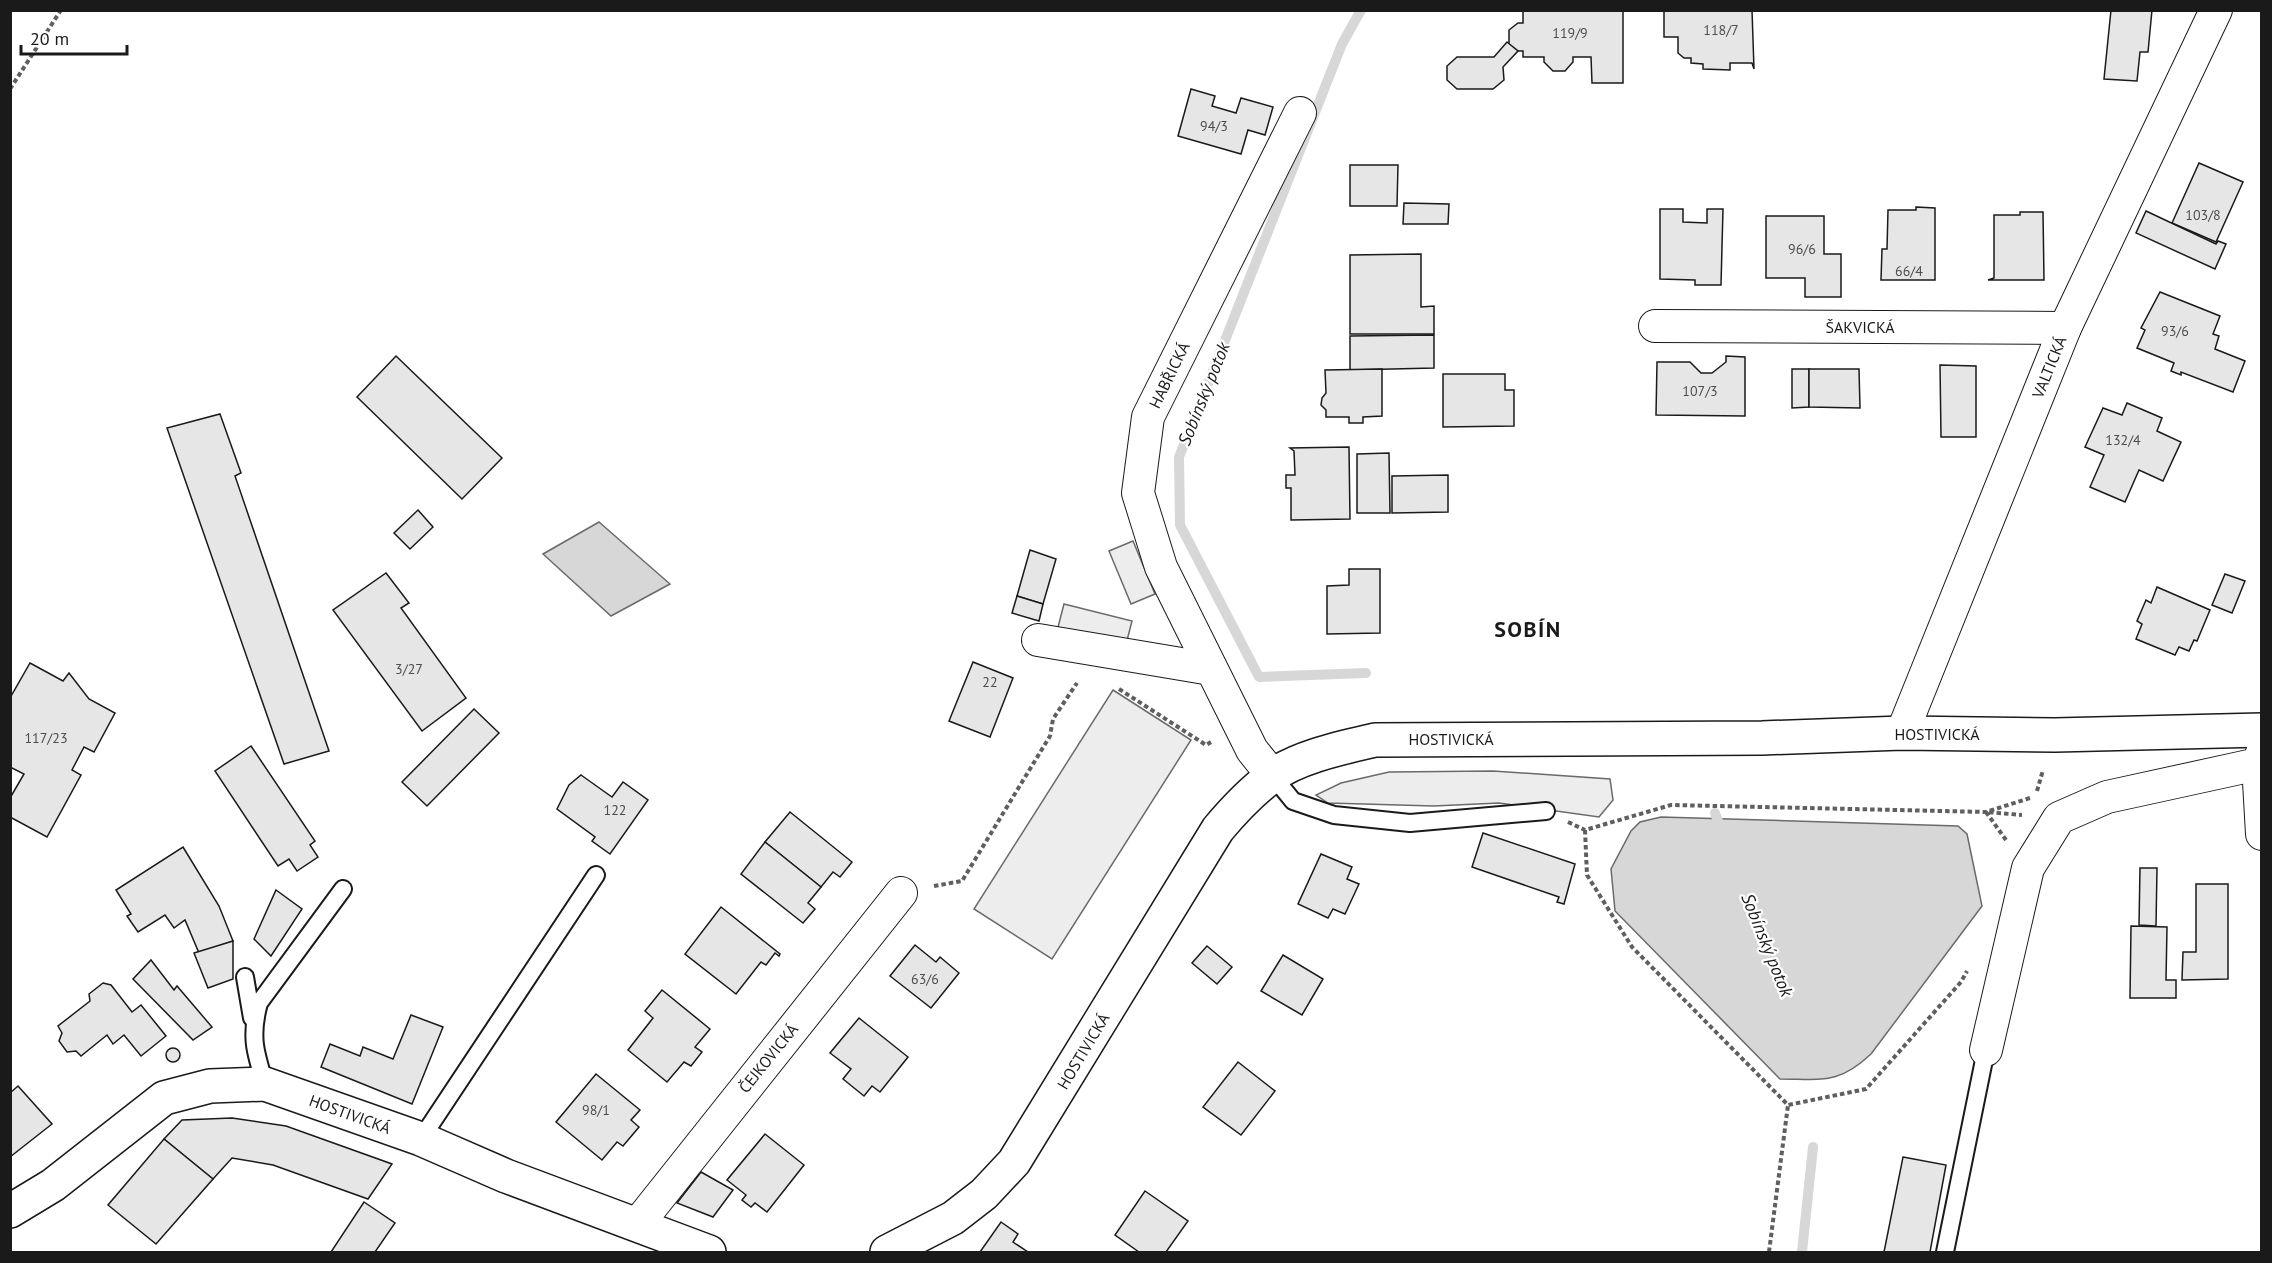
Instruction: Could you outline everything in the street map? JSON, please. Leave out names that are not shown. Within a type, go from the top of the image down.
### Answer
[{"type":"street","name":"VALTICKÁ","points":[[1902,733],[2065,328],[2216,10]]},
{"type":"street","name":"HABŘICKÁ","points":[[1272,775],[1252,750],[1161,567],[1138,493],[1148,417],[1300,113]]},
{"type":"street","name":"ŠAKVICKÁ","points":[[1654,326],[2065,328]]},
{"type":"street","points":[[1038,640],[1211,669]]},
{"type":"street","name":"HOSTIVICKÁ","points":[[887,1252],[953,1218],[984,1194],[1014,1162],[1218,829],[1238,806],[1272,775],[1324,752],[1375,740],[1750,738],[1902,733],[2055,735],[2262,730]]},
{"type":"street","points":[[1986,1050],[2028,868],[2059,818],[2107,797],[2260,758],[2262,834]]},
{"type":"street","name":"ČEJKOVICKÁ","points":[[637,1225],[901,892]]},
{"type":"street","name":"HOSTIVICKÁ","points":[[10,1211],[53,1185],[164,1098],[210,1086],[265,1084],[421,1140],[506,1176],[709,1252]]},
{"type":"lane","points":[[1272,775],[1293,801],[1334,815],[1410,823],[1546,811]]},
{"type":"lane","points":[[421,1140],[596,875]]},
{"type":"lane","points":[[253,1025],[259,1003],[343,889]]},
{"type":"lane","points":[[245,977],[253,1025],[254,1047],[265,1084]]},
{"type":"lane","points":[[1945,1252],[1986,1050]]},
{"type":"path","points":[[10,89],[62,10]]},
{"type":"path","points":[[901,892],[962,881],[1050,736],[1053,719],[1076,682],[1085,683]]},
{"type":"path","points":[[1113,685],[1190,736]]},
{"type":"path","points":[[1986,812],[2035,796],[2055,735]]},
{"type":"path","points":[[1546,811],[1585,830],[1671,805],[1986,812],[2059,818]]},
{"type":"path","points":[[1986,812],[2028,868]]},
{"type":"path","points":[[1585,830],[1587,875],[1632,947],[1788,1105]]},
{"type":"path","points":[[1788,1105],[1866,1089],[1960,982],[1972,963]]},
{"type":"path","points":[[1769,1252],[1788,1105]]},
{"type":"shaded area","points":[[1133,541],[1155,594],[1131,604],[1109,551]]},
{"type":"shaded area","points":[[1064,604],[1132,621],[1125,648],[1057,631]]},
{"type":"shaded area","points":[[1113,690],[1191,740],[1052,959],[974,909]]},
{"type":"shaded area","points":[[1493,771],[1610,779],[1613,800],[1599,817],[1499,803],[1434,806],[1328,803],[1316,795],[1341,783],[1389,772]]},
{"type":"water","points":[[599,522],[670,584],[611,616],[543,554]]},
{"type":"water","points":[[1661,817],[1958,826],[1967,834],[1982,906],[1871,1054],[1839,1076],[1819,1079],[1780,1079],[1615,911],[1611,869],[1631,831],[1640,822]]},
{"type":"building","points":[[1523,10],[1623,10],[1623,83],[1592,83],[1591,57],[1573,57],[1573,62],[1565,71],[1553,71],[1544,62],[1544,57],[1523,57],[1523,51],[1518,51],[1509,44],[1509,30],[1518,23],[1523,23]]},
{"type":"building","points":[[1664,10],[1752,10],[1754,69],[1752,63],[1730,63],[1730,70],[1703,69],[1703,64],[1691,63],[1691,58],[1684,58],[1678,53],[1678,37],[1664,37]]},
{"type":"building","points":[[2111,10],[2152,10],[2148,52],[2140,52],[2137,81],[2104,79]]},
{"type":"building","points":[[1507,42],[1518,51],[1503,67],[1504,80],[1493,89],[1457,89],[1447,80],[1447,66],[1457,57],[1494,57]]},
{"type":"building","points":[[1191,89],[1215,96],[1212,106],[1236,113],[1241,98],[1273,107],[1265,135],[1248,130],[1241,154],[1178,136]]},
{"type":"building","points":[[2199,163],[2243,182],[2216,242],[2172,223]]},
{"type":"building","points":[[1350,165],[1398,165],[1397,206],[1350,206]]},
{"type":"building","points":[[1404,203],[1449,204],[1448,224],[1403,224]]},
{"type":"building","points":[[1916,207],[1935,208],[1935,280],[1881,280],[1882,249],[1887,249],[1888,210],[1916,210]]},
{"type":"building","points":[[1660,209],[1683,209],[1683,222],[1707,223],[1707,209],[1723,209],[1721,285],[1695,285],[1695,280],[1660,279]]},
{"type":"building","points":[[2146,211],[2216,244],[2218,241],[2226,244],[2215,269],[2136,233]]},
{"type":"building","points":[[2020,212],[2043,212],[2044,280],[1988,280],[1994,278],[1994,215],[2020,215]]},
{"type":"building","points":[[1766,216],[1824,216],[1824,254],[1841,254],[1841,297],[1805,297],[1805,278],[1766,278]]},
{"type":"building","points":[[1421,254],[1421,307],[1434,306],[1434,334],[1350,334],[1350,255]]},
{"type":"building","points":[[2160,292],[2220,316],[2213,334],[2219,336],[2215,349],[2245,361],[2233,392],[2181,372],[2181,375],[2171,371],[2174,363],[2137,348],[2145,330],[2141,328]]},
{"type":"building","points":[[1434,335],[1434,368],[1350,370],[1350,336]]},
{"type":"building","points":[[396,356],[502,458],[462,499],[357,397]]},
{"type":"building","points":[[1726,356],[1745,357],[1745,416],[1656,415],[1657,362],[1690,362],[1701,373],[1712,373],[1726,362]]},
{"type":"building","points":[[1940,365],[1976,366],[1976,437],[1941,437]]},
{"type":"building","points":[[1382,369],[1382,416],[1363,417],[1363,423],[1349,423],[1349,417],[1326,417],[1326,410],[1321,405],[1326,393],[1325,370]]},
{"type":"building","points":[[1792,369],[1809,369],[1809,407],[1792,408]]},
{"type":"building","points":[[1809,369],[1859,369],[1860,408],[1809,407]]},
{"type":"building","points":[[1443,374],[1505,374],[1505,390],[1514,390],[1514,426],[1443,427]]},
{"type":"building","points":[[2127,403],[2162,418],[2157,431],[2181,442],[2163,481],[2139,470],[2125,502],[2090,487],[2104,455],[2085,447],[2103,408],[2122,415]]},
{"type":"building","points":[[220,414],[241,473],[235,476],[329,751],[284,764],[167,428]]},
{"type":"building","points":[[1349,447],[1350,519],[1291,520],[1291,488],[1286,488],[1286,475],[1295,475],[1294,451],[1290,448]]},
{"type":"building","points":[[1389,453],[1390,513],[1357,513],[1357,454]]},
{"type":"building","points":[[1448,475],[1448,512],[1392,513],[1392,476]]},
{"type":"building","points":[[418,510],[433,527],[410,549],[394,533]]},
{"type":"building","points":[[1030,550],[1056,559],[1043,604],[1017,596]]},
{"type":"building","points":[[1349,569],[1380,569],[1380,633],[1327,634],[1327,586],[1349,585]]},
{"type":"building","points":[[386,573],[409,603],[401,608],[466,698],[422,731],[333,610]]},
{"type":"building","points":[[2225,574],[2245,581],[2232,613],[2212,605]]},
{"type":"building","points":[[2157,587],[2210,610],[2197,641],[2194,640],[2189,651],[2179,647],[2175,655],[2136,639],[2142,624],[2137,621],[2146,600],[2151,603]]},
{"type":"building","points":[[1017,596],[1043,604],[1039,621],[1012,613]]},
{"type":"building","points":[[973,662],[1013,678],[990,737],[949,721]]},
{"type":"building","points":[[30,663],[63,681],[69,673],[89,699],[115,713],[94,752],[84,747],[72,770],[81,775],[47,837],[10,817],[10,798],[24,774],[10,767],[10,698]]},
{"type":"building","points":[[474,709],[499,733],[427,806],[402,782]]},
{"type":"building","points":[[251,746],[315,841],[310,845],[318,857],[297,871],[289,859],[278,866],[215,771]]},
{"type":"building","points":[[581,775],[612,797],[623,782],[648,800],[610,854],[592,841],[595,837],[557,809],[569,785]]},
{"type":"building","points":[[790,812],[852,862],[840,877],[833,872],[821,887],[765,842]]},
{"type":"building","points":[[1483,833],[1575,864],[1564,904],[1557,902],[1559,897],[1472,867]]},
{"type":"building","points":[[765,842],[821,887],[808,903],[815,909],[803,923],[741,874]]},
{"type":"building","points":[[183,847],[219,906],[233,941],[199,953],[185,920],[174,928],[165,915],[138,932],[127,916],[131,914],[116,890]]},
{"type":"building","points":[[1321,854],[1352,867],[1347,879],[1359,884],[1345,914],[1333,909],[1328,918],[1298,904]]},
{"type":"building","points":[[2140,868],[2157,868],[2156,926],[2139,925]]},
{"type":"building","points":[[2196,884],[2228,884],[2228,979],[2182,980],[2183,952],[2196,952]]},
{"type":"building","points":[[276,890],[302,909],[271,956],[254,939]]},
{"type":"building","points":[[721,907],[780,954],[779,956],[775,953],[766,965],[761,962],[736,994],[685,954]]},
{"type":"building","points":[[2131,926],[2167,927],[2166,980],[2176,980],[2176,998],[2130,998]]},
{"type":"building","points":[[233,941],[233,979],[208,988],[194,953]]},
{"type":"building","points":[[915,945],[936,962],[940,957],[959,973],[931,1008],[890,976]]},
{"type":"building","points":[[1207,946],[1232,967],[1217,984],[1192,963]]},
{"type":"building","points":[[1283,955],[1323,979],[1302,1015],[1261,991]]},
{"type":"building","points":[[151,960],[174,990],[177,986],[212,1027],[193,1040],[133,979]]},
{"type":"building","points":[[103,983],[111,985],[132,1012],[141,1005],[166,1036],[141,1056],[124,1035],[113,1044],[107,1035],[81,1056],[76,1051],[67,1052],[59,1041],[62,1033],[58,1026],[90,1001],[89,994]]},
{"type":"building","points":[[662,990],[710,1029],[695,1047],[702,1052],[691,1066],[684,1062],[667,1082],[628,1050],[653,1018],[645,1011]]},
{"type":"building","points":[[411,1015],[443,1027],[412,1104],[321,1067],[330,1044],[360,1056],[363,1047],[393,1059]]},
{"type":"building","points":[[859,1018],[908,1057],[880,1092],[872,1086],[864,1096],[843,1079],[851,1069],[830,1053]]},
{"type":"building","points":[[170,1048],[176,1048],[180,1055],[176,1062],[170,1062],[166,1058],[166,1052]]},
{"type":"building","points":[[1238,1062],[1275,1091],[1241,1135],[1203,1107]]},
{"type":"building","points":[[596,1074],[640,1110],[631,1120],[639,1127],[623,1146],[617,1142],[602,1160],[556,1122]]},
{"type":"building","points":[[18,1086],[52,1124],[10,1157],[10,1093]]},
{"type":"building","points":[[232,1118],[286,1126],[392,1164],[368,1199],[273,1165],[232,1158],[213,1179],[164,1139],[182,1120]]},
{"type":"building","points":[[765,1134],[804,1165],[767,1212],[755,1203],[751,1207],[742,1200],[746,1195],[727,1180]]},
{"type":"building","points":[[164,1139],[213,1179],[156,1244],[108,1205]]},
{"type":"building","points":[[1903,1157],[1946,1165],[1930,1252],[1884,1252]]},
{"type":"building","points":[[701,1172],[733,1190],[713,1217],[677,1203]]},
{"type":"building","points":[[1145,1191],[1188,1221],[1166,1252],[1139,1252],[1115,1235]]},
{"type":"building","points":[[364,1202],[395,1223],[375,1252],[331,1252]]},
{"type":"building","points":[[1001,1222],[1018,1234],[1013,1242],[1028,1252],[980,1252]]},
{"type":"waterway","name":"Sobínský potok","points":[[1361,10],[1342,44],[1179,457],[1180,525],[1259,677],[1366,673]]},
{"type":"waterway","name":"Sobínský potok","points":[[1715,813],[1722,832]]},
{"type":"waterway","name":"Sobínský potok","points":[[1802,1252],[1813,1147]]},
{"type":"district","name":"SOBÍN","points":[[1528,629]]}]
